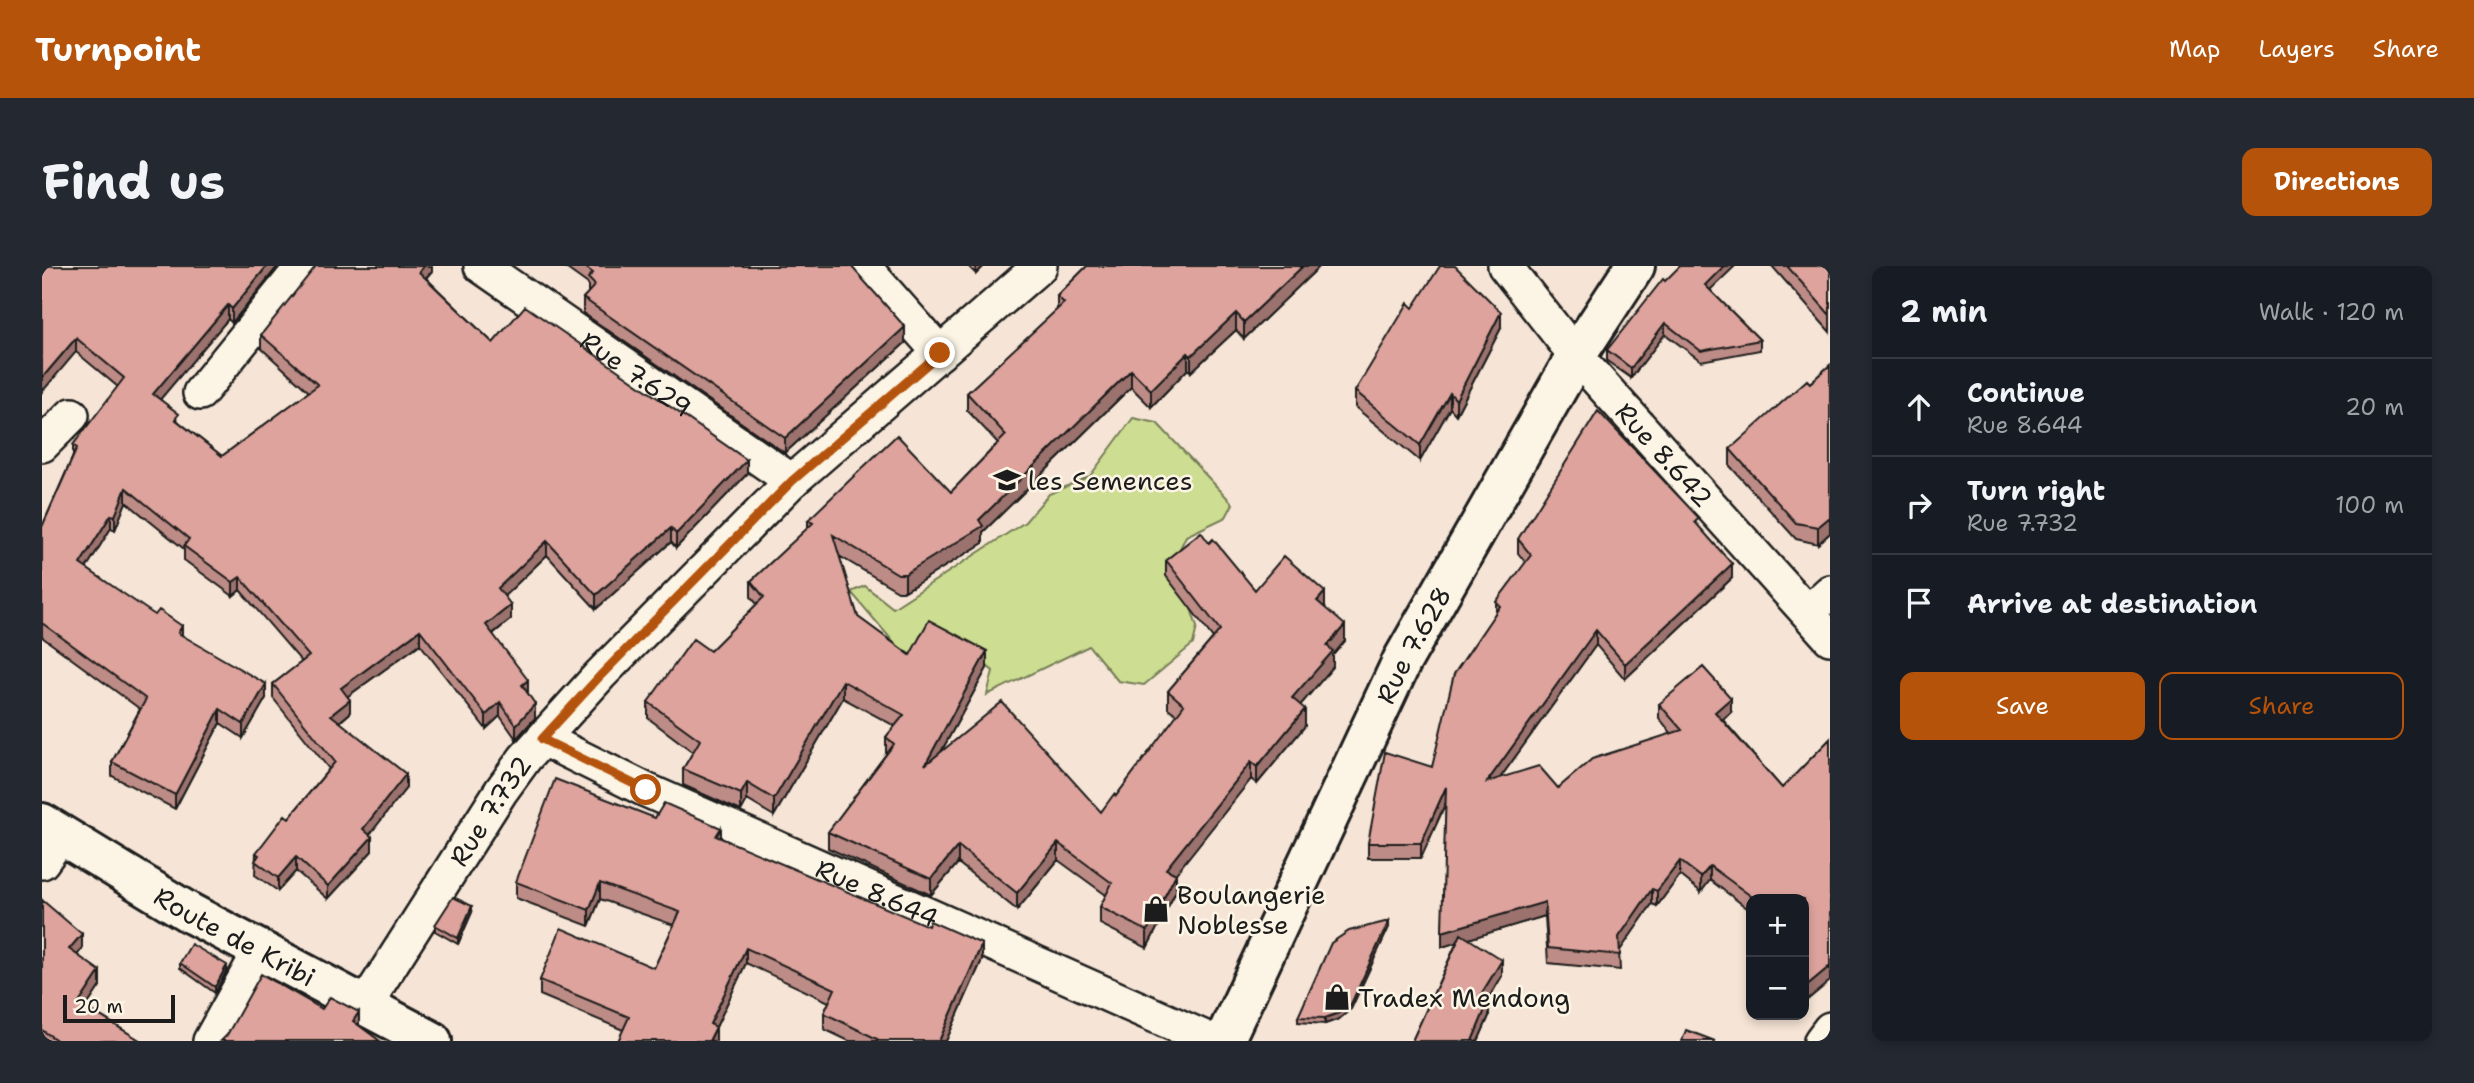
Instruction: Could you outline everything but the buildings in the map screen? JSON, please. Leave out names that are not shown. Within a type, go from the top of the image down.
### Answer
[{"type":"main road","name":"Rue 7.628","points":[[1224,1041],[1402,661],[1576,356],[1634,266]]},
{"type":"main road","name":"Route de Kribi","points":[[48,840],[432,1041]]},
{"type":"street","points":[[200,393],[303,266]]},
{"type":"street","name":"Rue 7.629","points":[[481,266],[792,481]]},
{"type":"street","points":[[863,266],[940,353]]},
{"type":"street","name":"Rue 7.732","points":[[365,1005],[501,791],[542,739],[600,676],[792,481],[1040,266]]},
{"type":"street","name":"Rue 8.642","points":[[1505,266],[1576,356],[1819,602],[1830,638]]},
{"type":"street","points":[[42,445],[72,415]]},
{"type":"street","name":"Rue 8.644","points":[[542,739],[646,790],[1212,1041]]},
{"type":"street","points":[[210,1041],[260,951]]},
{"type":"street","points":[[1821,1041],[1830,1029]]},
{"type":"green space","points":[[1133,418],[1157,423],[1233,504],[1226,517],[1186,536],[1175,559],[1197,627],[1193,644],[1144,685],[1118,681],[1089,646],[987,695],[993,671],[940,628],[878,701],[850,688],[896,645],[851,592],[865,586],[893,608],[1025,522],[1049,494],[1090,476]]},
{"type":"place","name":"les Semences","points":[[1007,480]]},
{"type":"place","name":"Boulangerie Noblesse","points":[[1156,909]]},
{"type":"place","name":"Tradex Mendong","points":[[1337,997]]},
{"type":"route","points":[[646,790],[542,739],[600,676],[792,481],[940,353]]}]
